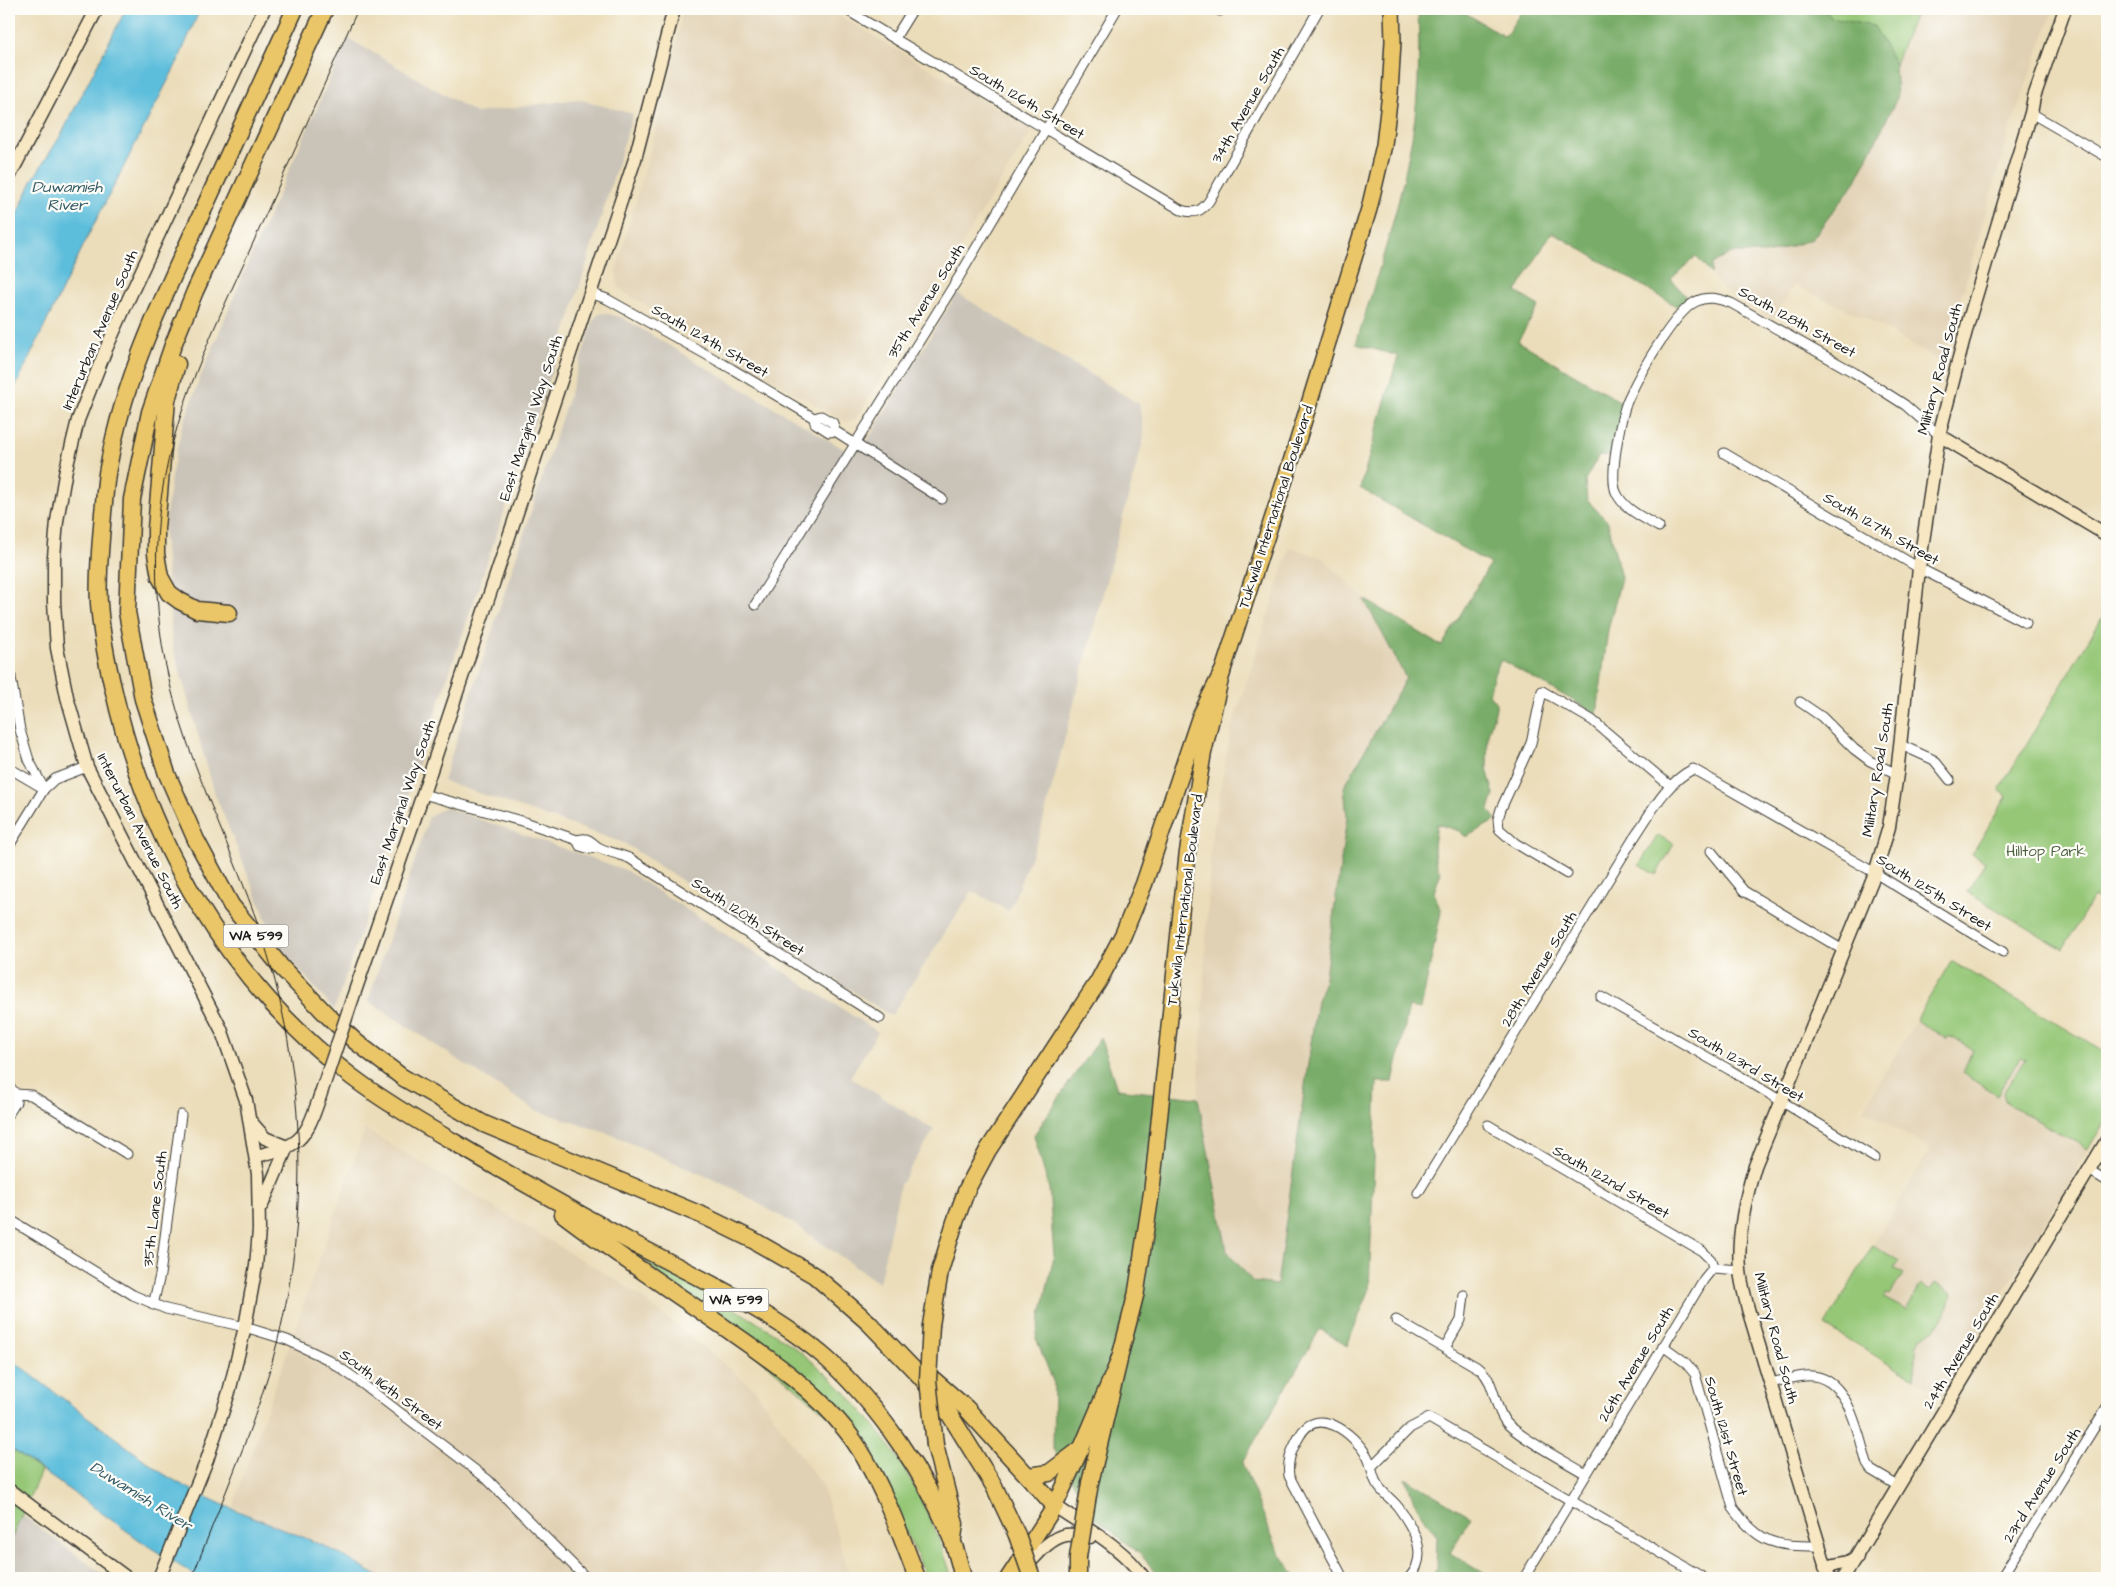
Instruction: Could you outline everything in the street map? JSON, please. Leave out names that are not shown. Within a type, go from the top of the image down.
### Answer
[{"type":"highway","name":"WA 599","points":[[295,9],[159,306],[131,377],[108,465],[102,524],[99,601],[107,661],[126,740],[154,819],[182,876],[199,905],[264,995],[297,1030],[349,1075],[392,1106],[515,1179],[767,1317],[825,1358],[856,1388],[882,1418],[918,1470],[953,1541],[963,1578]]},
{"type":"highway","name":"WA 599","points":[[326,9],[195,291],[173,345],[150,412],[132,498],[127,612],[143,699],[167,774],[196,840],[231,905],[282,968],[356,1042],[402,1077],[484,1124],[706,1217],[751,1239],[814,1275],[868,1322],[920,1377],[950,1415],[994,1486],[1017,1535],[1032,1578]]},
{"type":"highway","points":[[195,291],[167,400],[156,554],[160,577],[169,593],[197,610],[228,613]]},
{"type":"highway","points":[[953,1541],[955,1524],[935,1446],[928,1380],[931,1325],[940,1271],[954,1222],[988,1150],[1093,990],[1123,935],[1144,884],[1200,717],[1222,673]]},
{"type":"highway","points":[[515,1179],[579,1226],[776,1363],[815,1397],[845,1429],[862,1454],[900,1531],[916,1578]]},
{"type":"highway","points":[[868,1322],[966,1408],[1055,1506]]},
{"type":"highway","points":[[1078,1578],[1078,1557],[1090,1483],[1119,1360]]},
{"type":"highway","points":[[1029,1476],[1050,1473],[1081,1449]]},
{"type":"main road","name":"Tukwila International Boulevard","points":[[1008,1578],[1055,1506],[1081,1449],[1119,1360],[1136,1294],[1152,1189],[1187,855],[1203,755],[1222,673],[1294,451],[1369,209],[1384,145],[1390,93],[1393,41],[1392,9]]},
{"type":"street","points":[[9,177],[97,9]]},
{"type":"street","name":"Interurban Avenue South","points":[[256,1156],[239,1076],[221,1029],[87,767],[65,687],[57,648],[54,602],[54,548],[66,468],[78,420],[106,349],[264,9]]},
{"type":"street","name":"East Marginal Way South","points":[[256,1156],[287,1147],[298,1141],[306,1132],[319,1099],[424,794],[635,160],[674,9]]},
{"type":"street","name":"South 126th Street","points":[[845,9],[1181,210],[1197,212]]},
{"type":"street","points":[[895,38],[913,9]]},
{"type":"street","name":"35th Avenue South","points":[[755,605],[959,276],[1044,129],[1117,9]]},
{"type":"street","name":"34th Avenue South","points":[[1197,212],[1203,209],[1209,201],[1319,9]]},
{"type":"street","name":"Military Road South","points":[[1827,1573],[1748,1309],[1740,1270],[1742,1225],[1746,1195],[1755,1166],[1875,873],[1888,827],[1901,745],[1920,568],[1939,435],[1968,323],[2031,113],[2034,97],[2065,9]]},
{"type":"street","points":[[2031,113],[2107,157]]},
{"type":"street","name":"South 124th Street","points":[[590,293],[611,301],[732,369],[814,418],[815,423],[829,432],[835,431],[942,499]]},
{"type":"street","name":"South 128th Street","points":[[1659,527],[1621,502],[1615,490],[1613,473],[1619,432],[1629,396],[1662,339],[1683,312],[1694,302],[1705,298],[1715,298],[1731,304],[1855,373],[1905,405],[1939,435],[2107,535]]},
{"type":"street","name":"South 127th Street","points":[[1724,453],[1920,568],[2026,623]]},
{"type":"street","points":[[9,666],[20,730],[29,760],[44,789]]},
{"type":"street","points":[[1567,874],[1507,838],[1499,829],[1498,819],[1501,809],[1531,743],[1542,691],[1592,720],[1669,786]]},
{"type":"street","points":[[1800,702],[1822,717],[1854,749],[1870,761],[1897,774]]},
{"type":"street","points":[[1901,745],[1934,760],[1950,780]]},
{"type":"street","points":[[9,846],[44,789],[54,779],[87,767]]},
{"type":"street","points":[[9,768],[44,789]]},
{"type":"street","name":"28th Avenue South","points":[[1418,1193],[1600,892],[1669,786],[1681,775],[1693,769]]},
{"type":"street","name":"South 125th Street","points":[[1693,769],[1875,873],[2003,952]]},
{"type":"street","name":"South 120th Street","points":[[424,794],[525,822],[577,840],[580,846],[590,849],[597,847],[629,858],[880,1018]]},
{"type":"street","points":[[1711,851],[1744,891],[1843,950]]},
{"type":"street","name":"South 123rd Street","points":[[1601,998],[1730,1070],[1875,1158]]},
{"type":"street","points":[[9,1086],[16,1094],[16,1102],[9,1112]]},
{"type":"street","points":[[16,1094],[31,1095],[127,1154]]},
{"type":"street","name":"35th Lane South","points":[[153,1305],[160,1275],[181,1116]]},
{"type":"street","points":[[250,1121],[265,1138],[287,1147],[259,1212]]},
{"type":"street","name":"South 122nd Street","points":[[1488,1126],[1702,1251],[1711,1260],[1713,1268]]},
{"type":"street","name":"24th Avenue South","points":[[1844,1578],[2107,1140]]},
{"type":"street","points":[[159,1578],[207,1460],[229,1392],[245,1327],[256,1266],[259,1212],[256,1156]]},
{"type":"street","points":[[2089,1170],[2107,1181]]},
{"type":"street","name":"South 116th Street","points":[[9,1219],[133,1296],[153,1305],[245,1327],[287,1340],[327,1359],[356,1379],[487,1480],[586,1578]]},
{"type":"street","points":[[1713,1268],[1740,1270]]},
{"type":"street","name":"26th Avenue South","points":[[1524,1578],[1663,1346],[1704,1279],[1713,1268]]},
{"type":"street","points":[[1444,1348],[1461,1320],[1464,1295]]},
{"type":"street","points":[[1396,1320],[1480,1369],[1487,1376],[1494,1389],[1501,1413],[1510,1427],[1586,1474]]},
{"type":"street","name":"South 121st Street","points":[[1663,1346],[1685,1362],[1694,1374],[1733,1508],[1744,1523],[1757,1535],[1772,1542],[1787,1546],[1819,1546]]},
{"type":"street","points":[[1770,1383],[1806,1375],[1830,1383],[1841,1393],[1850,1408],[1867,1464],[1871,1470],[1898,1486]]},
{"type":"street","name":"23rd Avenue South","points":[[2001,1578],[2107,1407]]},
{"type":"street","points":[[1371,1467],[1410,1428],[1429,1418],[1571,1500],[1692,1575],[1704,1578]]},
{"type":"street","points":[[1343,1578],[1290,1476],[1287,1463],[1306,1427],[1317,1422],[1335,1425],[1358,1444],[1367,1456],[1377,1484],[1398,1507],[1416,1536],[1419,1558],[1416,1570],[1409,1578]]},
{"type":"street","points":[[9,1490],[128,1578]]},
{"type":"street","points":[[1055,1506],[1100,1537],[1128,1560],[1144,1578]]},
{"type":"street","points":[[1015,1578],[1052,1541],[1059,1537],[1068,1535],[1100,1537]]},
{"type":"street","points":[[1827,1573],[1857,1557]]},
{"type":"shaded area","points":[[683,9],[828,9],[1030,128],[1029,135],[855,420],[845,422],[623,292],[618,285],[616,272],[670,78]]},
{"type":"shaded area","points":[[1917,9],[2054,9],[2010,129],[1942,363],[1878,324],[1794,285],[1773,319],[1725,291],[1711,274],[1712,264],[1731,253],[1771,253],[1812,239],[1856,181],[1897,98],[1895,64]]},
{"type":"shaded area","points":[[348,38],[476,113],[577,99],[633,114],[562,343],[334,1010],[275,941],[215,794],[172,644],[164,533],[171,477],[181,431],[200,378],[253,251]]},
{"type":"shaded area","points":[[957,293],[1139,404],[1144,437],[1039,836],[1009,911],[972,891],[891,1016],[624,843],[443,781],[594,319],[599,314],[604,313],[621,317],[847,451],[867,441]]},
{"type":"shaded area","points":[[1290,547],[1323,558],[1364,599],[1406,678],[1344,787],[1347,817],[1324,984],[1317,1000],[1277,1285],[1253,1282],[1227,1251],[1198,1098],[1211,839],[1232,727]]},
{"type":"shaded area","points":[[444,807],[625,870],[878,1032],[850,1077],[934,1130],[900,1185],[879,1283],[794,1224],[728,1186],[610,1134],[535,1110],[368,1001],[429,817]]},
{"type":"shaded area","points":[[1951,961],[2107,1053],[2107,1119],[1942,1396],[1825,1326],[1930,1149],[1863,1109]]},
{"type":"shaded area","points":[[365,1129],[632,1290],[753,1387],[822,1486],[851,1578],[381,1578],[325,1547],[232,1509]]},
{"type":"shaded area","points":[[22,1515],[108,1578],[9,1578],[9,1544]]},
{"type":"green space","points":[[1418,9],[1459,9],[1505,37],[1523,9],[1826,9],[1831,18],[1874,26],[1895,64],[1897,98],[1856,181],[1812,239],[1771,253],[1731,253],[1712,264],[1711,274],[1696,256],[1671,279],[1691,303],[1683,310],[1552,232],[1516,292],[1539,306],[1518,341],[1626,405],[1615,456],[1599,455],[1585,480],[1587,500],[1608,522],[1621,578],[1608,630],[1597,714],[1501,660],[1494,674],[1489,694],[1496,703],[1488,734],[1487,768],[1494,795],[1489,810],[1496,820],[1466,837],[1459,831],[1437,824],[1434,855],[1441,872],[1434,892],[1441,912],[1421,1009],[1409,1007],[1393,1082],[1377,1082],[1369,1291],[1347,1346],[1320,1329],[1242,1463],[1277,1548],[1296,1578],[1161,1578],[1140,1554],[1094,1517],[1053,1449],[1054,1384],[1036,1338],[1054,1256],[1049,1189],[1034,1135],[1100,1037],[1117,1089],[1198,1098],[1227,1251],[1253,1282],[1277,1285],[1317,1000],[1324,984],[1347,817],[1344,787],[1406,678],[1364,599],[1442,646],[1490,564],[1360,488],[1398,356],[1356,344],[1392,225],[1412,135],[1418,81]]},
{"type":"green space","points":[[1826,9],[1917,9],[1895,64],[1874,27],[1831,18]]},
{"type":"green space","name":"Hilltop Park","points":[[2107,609],[2107,904],[2094,896],[2063,949],[1967,892],[1985,862],[1972,854],[2007,796],[1999,790]]},
{"type":"green space","points":[[1658,835],[1674,844],[1656,875],[1639,865]]},
{"type":"green space","points":[[1951,961],[2107,1053],[2107,1118],[2088,1149],[2006,1103],[2003,1093],[2025,1059],[2020,1057],[1997,1095],[1962,1073],[1973,1049],[1949,1036],[1947,1039],[1916,1020]]},
{"type":"green space","points":[[1873,1245],[1899,1261],[1894,1268],[1903,1274],[1890,1295],[1886,1294],[1884,1298],[1906,1310],[1921,1284],[1930,1290],[1935,1283],[1952,1293],[1949,1307],[1935,1329],[1917,1344],[1913,1378],[1825,1326]]},
{"type":"green space","points":[[639,1257],[765,1327],[803,1354],[854,1401],[876,1427],[913,1483],[928,1513],[952,1578],[926,1578],[916,1552],[859,1441]]},
{"type":"green space","points":[[9,1447],[41,1471],[9,1544]]},
{"type":"green space","points":[[1406,1478],[1471,1517],[1450,1553],[1492,1578],[1429,1578],[1436,1568],[1437,1537],[1414,1502]]},
{"type":"water","name":"Duwamish River","points":[[126,9],[200,9],[178,61],[88,236],[9,400],[9,232],[33,179],[61,135]]},
{"type":"water","name":"Duwamish River","points":[[9,1358],[162,1473],[201,1495],[324,1546],[381,1578],[201,1578],[196,1576],[148,1546],[9,1447]]},
{"type":"tram line","points":[[192,1578],[262,1396],[284,1312],[294,1255],[298,1198],[298,1140],[294,1082],[285,1025],[272,969],[254,913],[186,740],[165,663],[158,610],[156,575],[161,500],[168,462],[190,387],[220,315],[358,9]]}]
